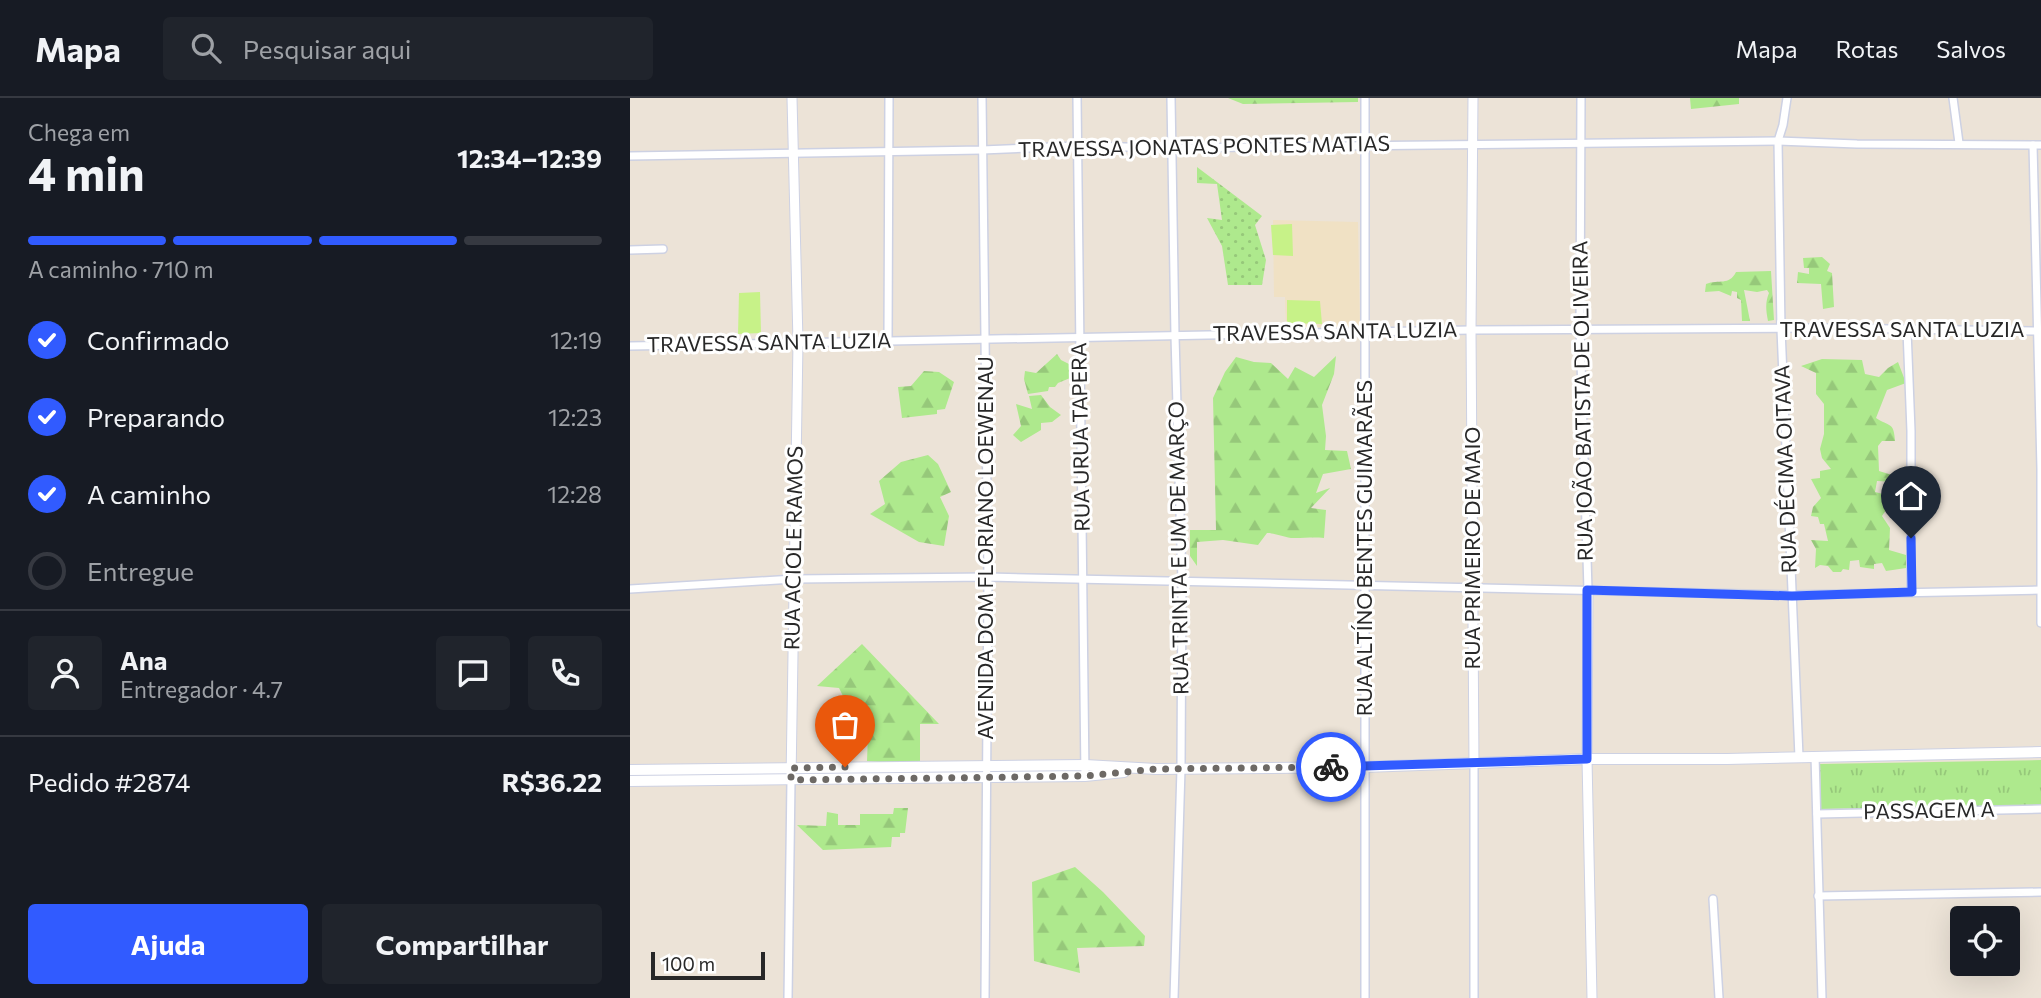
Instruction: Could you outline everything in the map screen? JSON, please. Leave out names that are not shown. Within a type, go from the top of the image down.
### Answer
[{"type":"main road","points":[[630,781],[791,780],[1085,770],[1364,767],[1587,759],[2041,752]]},
{"type":"main road","points":[[630,770],[791,768],[988,772]]},
{"type":"street","name":"RUA ACIOLE RAMOS","points":[[788,998],[798,342],[792,98]]},
{"type":"street","points":[[888,341],[890,98]]},
{"type":"street","name":"AVENIDA DOM FLORIANO LOEWENAU","points":[[982,98],[988,577],[985,998]]},
{"type":"street","name":"RUA URUA TAPERA","points":[[1077,98],[1085,770]]},
{"type":"street","name":"RUA TRINTA E UM DE MARÇO","points":[[1171,98],[1182,582],[1181,769],[1174,998]]},
{"type":"street","name":"RUA ALTÍNO BENTES GUIMARÃES","points":[[1365,998],[1366,98]]},
{"type":"street","name":"RUA PRIMEIRO DE MAIO","points":[[1473,98],[1471,330],[1474,998]]},
{"type":"street","name":"RUA JOÃO BATISTA DE OLIVEIRA","points":[[1581,98],[1580,329],[1587,590],[1592,998]]},
{"type":"street","name":"RUA DÉCIMA OITAVA","points":[[1787,98],[1778,141],[1781,329],[1799,757]]},
{"type":"street","points":[[1953,98],[1959,143]]},
{"type":"street","name":"TRAVESSA JONATAS PONTES MATIAS","points":[[630,156],[1078,146],[1172,148],[1778,141]]},
{"type":"street","points":[[1778,141],[2037,145],[2041,623]]},
{"type":"street","points":[[630,250],[663,249]]},
{"type":"street","name":"TRAVESSA SANTA LUZIA","points":[[630,346],[1471,330],[2039,331]]},
{"type":"street","points":[[1907,330],[1912,592]]},
{"type":"street","points":[[630,589],[794,579],[988,577],[1792,596],[2041,590]]},
{"type":"street","points":[[1815,756],[1822,998]]},
{"type":"street","name":"PASSAGEM A","points":[[1817,814],[2041,809]]},
{"type":"street","points":[[1818,896],[2041,892]]},
{"type":"street","points":[[1713,899],[1719,998]]},
{"type":"shaded area","points":[[1273,220],[1358,222],[1360,328],[1286,327],[1285,297],[1274,297]]},
{"type":"green space","points":[[1228,98],[1358,98],[1358,102],[1243,104]]},
{"type":"green space","points":[[1690,98],[1739,98],[1739,104],[1691,109]]},
{"type":"green space","points":[[1197,167],[1262,216],[1255,225],[1266,260],[1262,285],[1228,285],[1222,246],[1207,218],[1222,220],[1217,184],[1197,183]]},
{"type":"green space","points":[[1292,224],[1293,256],[1273,255],[1271,225]]},
{"type":"green space","points":[[1822,257],[1830,264],[1827,271],[1832,273],[1834,307],[1823,309],[1821,284],[1797,283],[1798,272],[1809,274],[1809,268],[1804,268],[1803,258]]},
{"type":"green space","points":[[1771,271],[1774,320],[1768,321],[1767,290],[1744,290],[1750,321],[1742,321],[1741,300],[1737,298],[1737,292],[1732,291],[1731,296],[1719,291],[1705,292],[1706,284],[1727,281],[1736,272]]},
{"type":"green space","points":[[760,292],[761,333],[738,334],[739,293]]},
{"type":"green space","points":[[1287,300],[1320,301],[1322,324],[1287,323]]},
{"type":"green space","points":[[1057,354],[1061,360],[1073,366],[1075,376],[1055,387],[1049,387],[1048,391],[1028,394],[1025,371],[1036,373]]},
{"type":"green space","points":[[1336,356],[1334,374],[1322,405],[1325,450],[1347,451],[1351,469],[1323,474],[1316,493],[1330,488],[1311,508],[1326,510],[1324,538],[1292,538],[1267,533],[1258,545],[1223,540],[1197,542],[1197,566],[1190,556],[1190,530],[1216,530],[1213,398],[1225,372],[1236,357],[1271,363],[1288,379],[1295,367],[1314,377]]},
{"type":"green space","points":[[1822,359],[1862,360],[1865,374],[1879,377],[1898,362],[1906,383],[1887,390],[1876,418],[1890,425],[1893,430],[1895,441],[1882,441],[1878,446],[1879,471],[1892,475],[1894,482],[1877,481],[1875,492],[1891,496],[1890,502],[1898,506],[1897,510],[1886,510],[1882,516],[1890,528],[1889,550],[1906,555],[1906,568],[1886,571],[1882,563],[1874,564],[1874,569],[1860,567],[1859,560],[1850,561],[1849,570],[1843,569],[1841,572],[1833,572],[1828,566],[1820,565],[1815,568],[1816,549],[1811,540],[1828,541],[1824,524],[1820,524],[1818,517],[1811,516],[1813,507],[1821,498],[1811,479],[1820,478],[1820,471],[1831,469],[1822,458],[1820,449],[1824,434],[1824,404],[1816,394],[1816,373],[1801,366]]},
{"type":"green space","points":[[924,371],[939,372],[954,382],[945,409],[937,410],[937,414],[902,418],[898,387],[911,386]]},
{"type":"green space","points":[[1041,395],[1050,407],[1061,415],[1052,422],[1041,423],[1041,430],[1021,442],[1013,435],[1021,426],[1016,404],[1032,409],[1029,396]]},
{"type":"green space","points":[[928,455],[938,464],[951,492],[940,497],[949,516],[944,546],[919,542],[870,514],[885,504],[879,481],[901,462]]},
{"type":"green space","points":[[862,644],[939,724],[920,724],[920,765],[867,761],[868,735],[852,733],[846,702],[839,688],[817,686]]},
{"type":"green space","points":[[2041,760],[2041,805],[1821,809],[1820,764]]},
{"type":"green space","points":[[894,808],[908,808],[905,833],[900,833],[900,837],[892,837],[891,847],[823,850],[797,825],[826,826],[827,812],[838,814],[838,825],[860,825],[860,814],[893,814]]},
{"type":"green space","points":[[1075,867],[1145,936],[1144,946],[1077,948],[1080,973],[1034,961],[1032,882]]},
{"type":"way so far","points":[[845,767],[791,768],[791,780],[1085,776],[1156,769],[1331,767]]},
{"type":"route","points":[[1331,767],[1587,759],[1587,590],[1792,596],[1912,592],[1911,538]]}]
